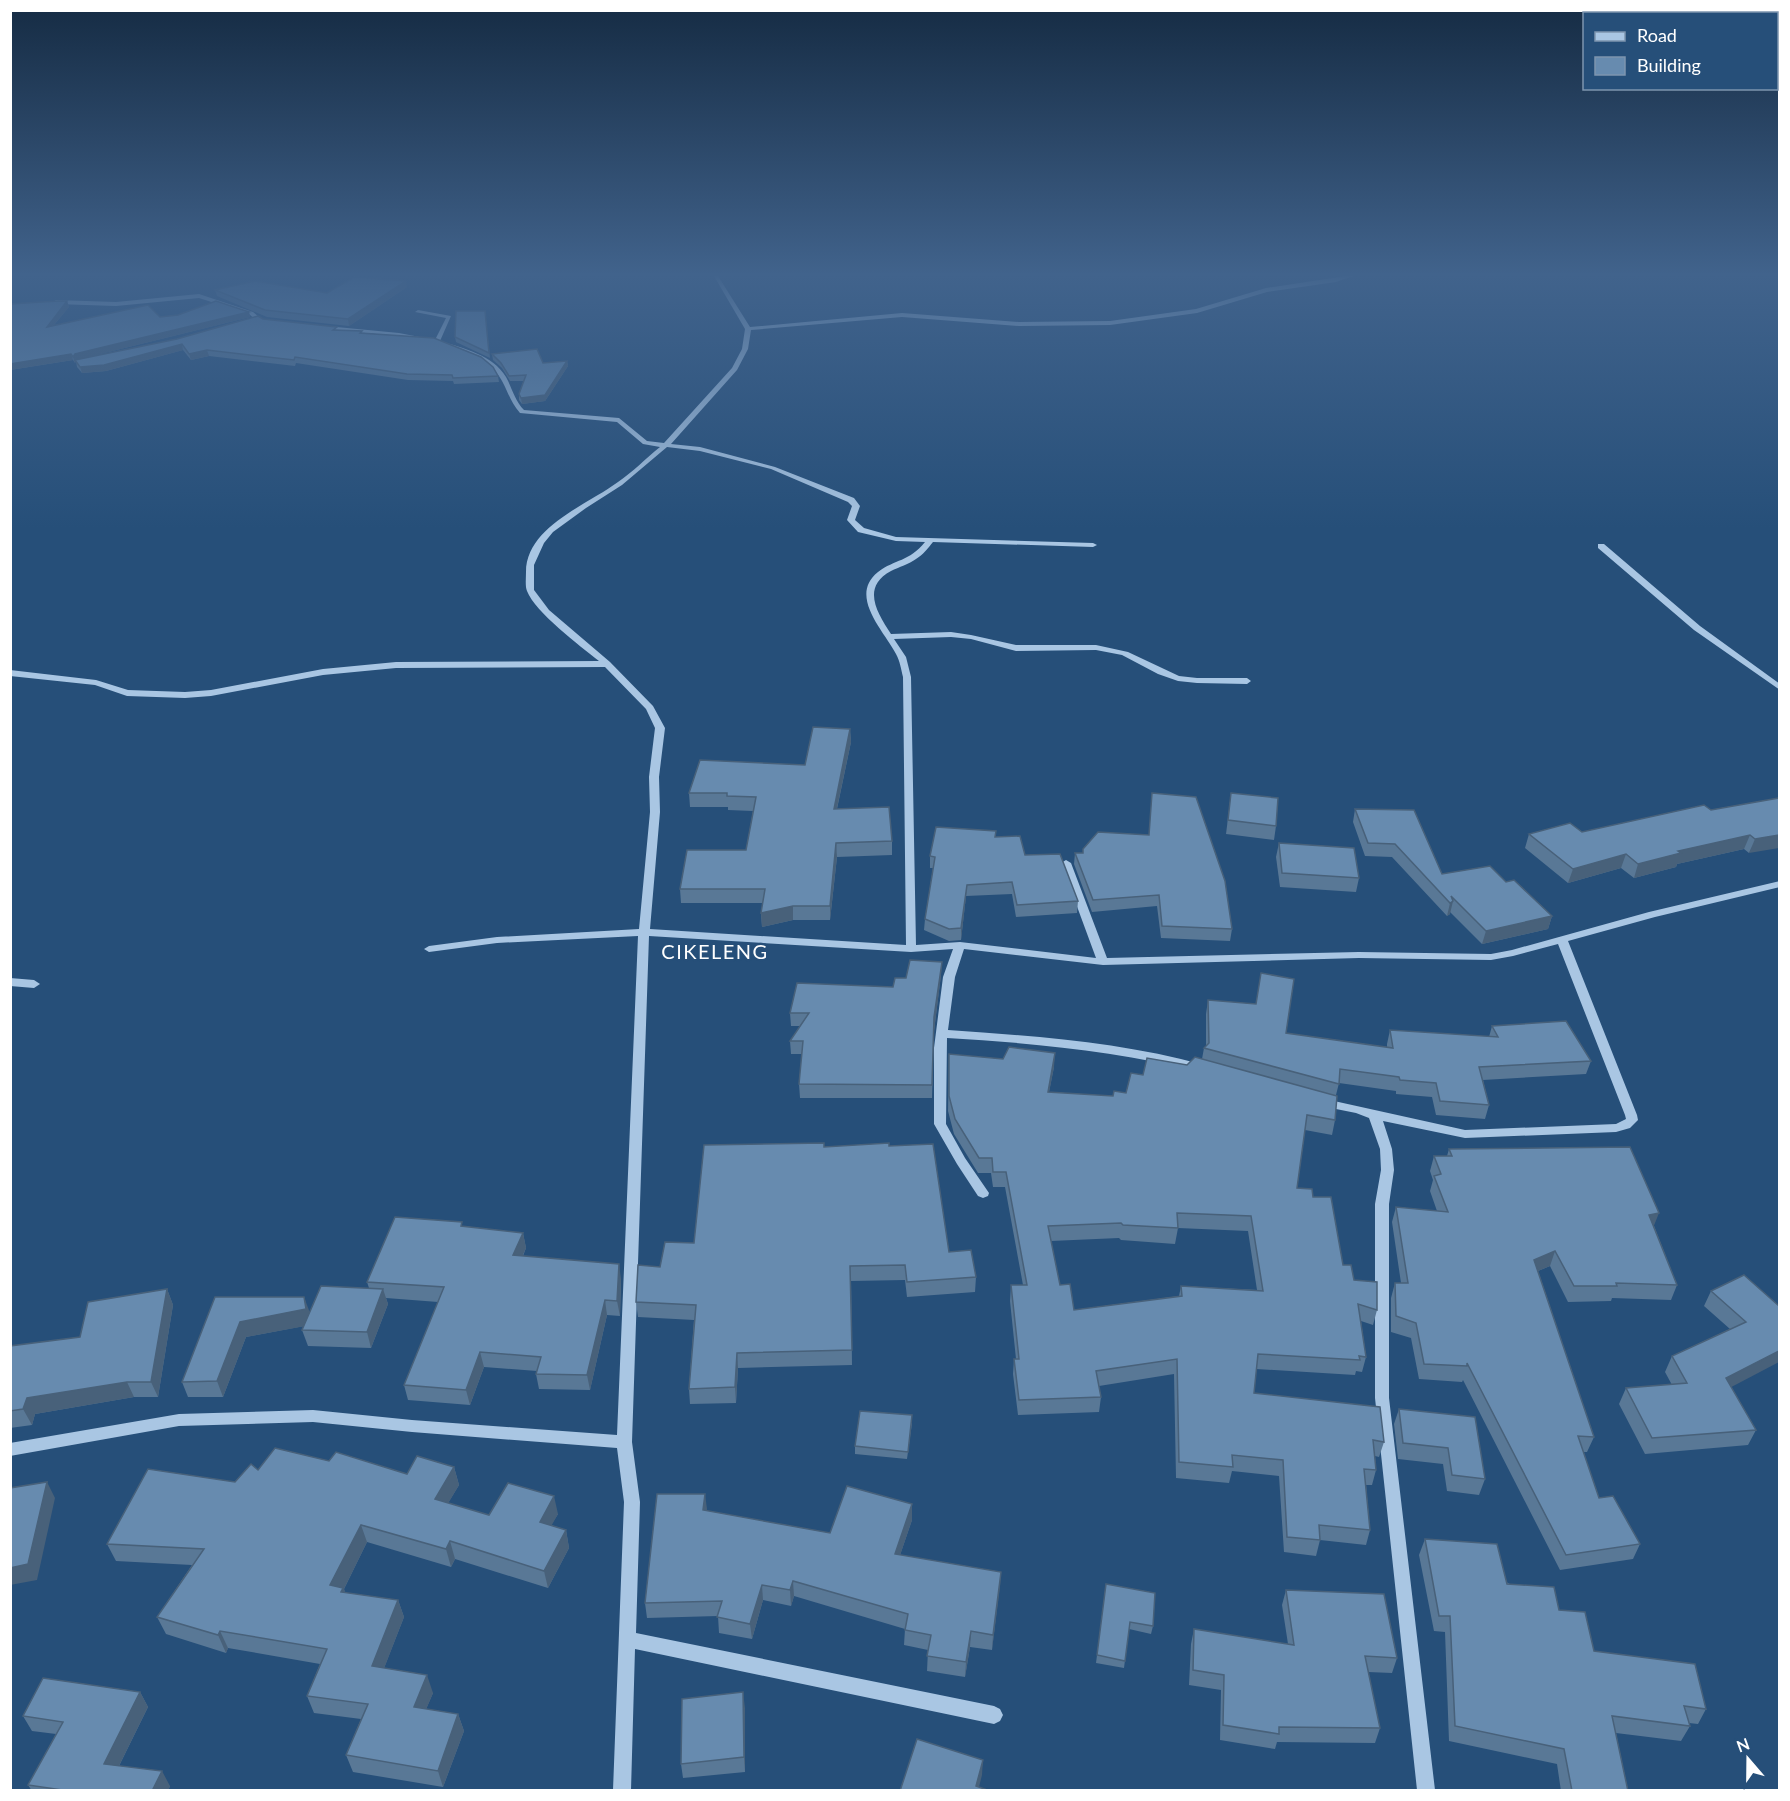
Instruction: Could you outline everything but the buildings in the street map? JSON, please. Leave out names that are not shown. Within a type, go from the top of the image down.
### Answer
[{"type":"street","points":[[484,360],[498,369],[515,404],[522,412],[615,419],[645,442],[700,449],[773,468],[851,500],[856,506],[851,520],[861,530],[896,539],[1093,545]]},
{"type":"street","points":[[622,1791],[633,1502],[624,1442],[644,932],[655,812],[654,777],[660,728],[650,708],[607,664],[546,612],[531,590],[530,565],[540,542],[550,530],[583,506],[620,484],[665,446],[735,369],[740,360]]},
{"type":"street","points":[[912,949],[907,676],[902,657],[870,605],[870,594],[879,574],[918,556],[930,541]]},
{"type":"street","points":[[1601,546],[1696,628],[1779,688]]},
{"type":"street","points":[[889,637],[937,634],[974,637],[993,645],[1017,649],[1082,646],[1107,648],[1132,655],[1170,676],[1184,680],[1247,681]]},
{"type":"street","points":[[10,673],[96,683],[127,693],[185,695],[211,693],[324,672],[396,665],[607,664]]},
{"type":"street","points":[[1066,863],[1103,962]]},
{"type":"street","points":[[429,950],[497,940],[644,932],[912,949],[960,945],[1103,962],[1359,955],[1491,957],[1653,914],[1779,884]]},
{"type":"street","points":[[1316,1101],[1465,1134],[1616,1128],[1626,1125],[1632,1120],[1631,1115],[1562,940]]},
{"type":"street","points":[[960,945],[950,977],[942,1034],[940,1124],[983,1193]]},
{"type":"street","points":[[10,982],[34,984]]},
{"type":"street","points":[[942,1034],[1050,1040],[1104,1047],[1208,1070]]},
{"type":"street","points":[[1374,1115],[1386,1139],[1389,1179],[1382,1204],[1382,1398],[1426,1791]]},
{"type":"street","points":[[10,1450],[179,1420],[313,1416],[624,1442]]},
{"type":"street","points":[[627,1639],[994,1715]]},
{"type":"district","name":"CIKELENG","points":[[715,951]]}]
